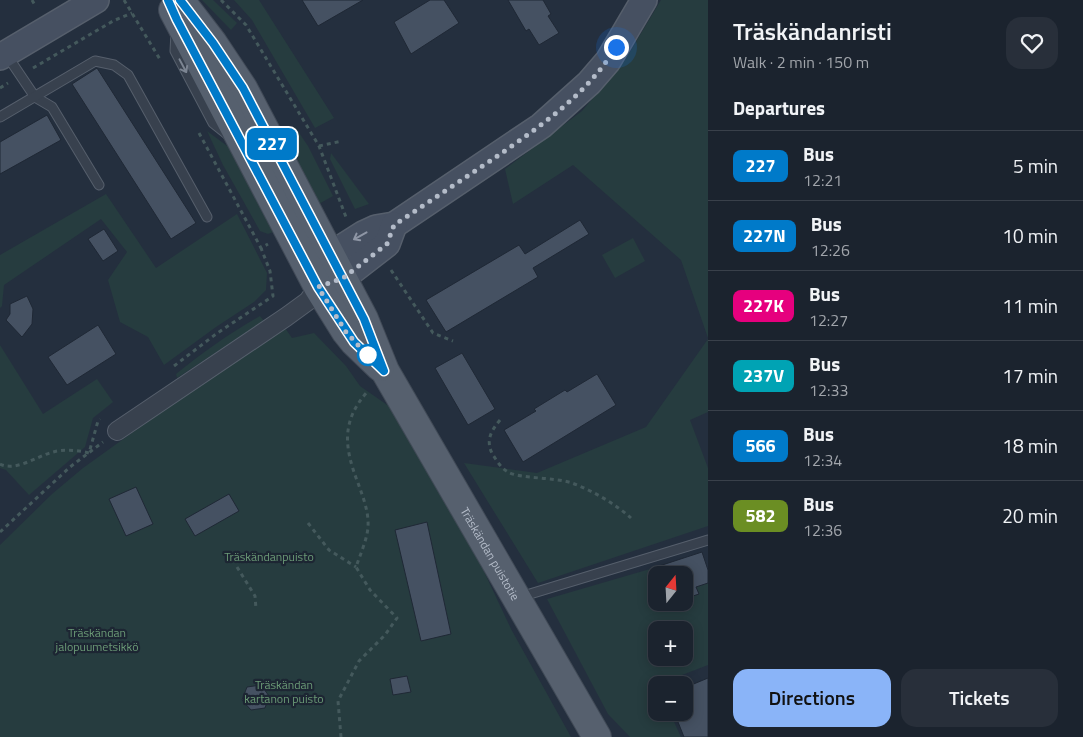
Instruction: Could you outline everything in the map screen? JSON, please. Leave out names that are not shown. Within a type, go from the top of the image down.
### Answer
[{"type":"main road","name":"Träskändan puistotie","points":[[175,7],[245,148],[318,287],[354,342],[384,371]]},
{"type":"main road","name":"Träskändan puistotie","points":[[175,7],[208,36],[243,88],[370,330],[384,371],[597,737]]},
{"type":"street","points":[[3,56],[96,0]]},
{"type":"street","points":[[117,431],[308,301],[356,238],[376,228],[394,225],[541,126],[589,83],[608,61],[644,0]]},
{"type":"street","points":[[336,266],[387,244],[394,225]]},
{"type":"lane","points":[[3,56],[36,97],[52,108],[99,185]]},
{"type":"lane","points":[[0,117],[95,61],[114,65],[128,75],[207,217]]},
{"type":"lane","points":[[517,598],[575,582],[708,540]]},
{"type":"path","points":[[32,0],[36,7]]},
{"type":"path","points":[[222,0],[246,25],[319,146],[356,238]]},
{"type":"path","points":[[0,88],[113,22],[132,13]]},
{"type":"path","points":[[319,146],[342,141]]},
{"type":"path","points":[[171,369],[216,334],[273,296],[270,271],[261,248]]},
{"type":"path","points":[[389,268],[432,333],[453,341]]},
{"type":"path","points":[[356,568],[368,528],[366,505],[355,476],[346,442],[350,417],[361,398],[384,371]]},
{"type":"path","points":[[88,454],[98,421],[105,416]]},
{"type":"path","points":[[500,420],[488,441],[490,450],[498,464],[508,473],[572,483],[607,500],[631,518]]},
{"type":"path","points":[[0,532],[70,467],[117,431]]},
{"type":"path","points":[[0,464],[6,467],[54,452],[77,450],[88,454]]},
{"type":"path","points":[[308,523],[329,550],[356,568],[370,590],[397,618],[384,635],[359,661],[338,701],[341,737]]},
{"type":"path","points":[[237,567],[255,596],[256,609]]},
{"type":"green space","points":[[202,0],[213,0],[237,23],[231,30]]},
{"type":"green space","points":[[234,0],[259,0],[334,118],[315,128],[252,20]]},
{"type":"green space","points":[[661,0],[708,0],[708,338],[681,260],[573,165],[513,204],[505,169],[582,111],[625,60]]},
{"type":"green space","points":[[295,127],[308,146],[333,196],[317,205],[300,167],[289,128]]},
{"type":"green space","points":[[207,131],[238,154],[276,231],[268,234],[260,231],[223,165]]},
{"type":"green space","points":[[331,153],[369,204],[355,209],[330,159]]},
{"type":"green space","points":[[106,194],[156,268],[237,214],[267,273],[266,290],[254,302],[164,365],[148,337],[120,322],[108,280],[127,252],[101,219],[4,285],[2,306],[0,308],[0,255]]},
{"type":"green space","points":[[633,238],[645,261],[615,278],[602,255]]},
{"type":"green space","points":[[260,316],[264,321],[177,378],[176,374],[196,358]]},
{"type":"green space","name":"Träskändanpuisto","points":[[285,328],[292,338],[314,333],[346,366],[360,386],[393,409],[464,529],[511,629],[571,737],[0,737],[0,545],[52,494],[83,468],[211,376]]},
{"type":"green space","points":[[708,339],[708,412],[690,420],[708,468],[708,526],[538,583],[464,463],[537,473],[646,427]]},
{"type":"green space","points":[[0,345],[43,414],[97,379],[113,402],[93,418],[85,447],[29,495],[6,470],[0,468]]},
{"type":"green space","points":[[648,570],[648,611],[693,611],[693,596],[699,594],[696,587],[708,583],[708,665],[679,676],[648,676],[648,721],[674,721],[681,737],[630,737],[608,714],[547,599]]},
{"type":"building","points":[[302,0],[363,0],[318,26]]},
{"type":"building","points":[[430,0],[444,0],[459,23],[411,54],[394,22]]},
{"type":"building","points":[[508,0],[543,0],[551,14],[548,16],[559,33],[539,45],[529,29],[526,31]]},
{"type":"building","points":[[97,68],[196,223],[171,239],[72,84]]},
{"type":"building","points":[[47,115],[61,140],[0,174],[0,142]]},
{"type":"building","points":[[580,220],[589,234],[533,268],[538,277],[446,332],[426,300],[519,245],[525,254]]},
{"type":"building","points":[[104,229],[118,251],[103,261],[88,239]]},
{"type":"building","points":[[27,296],[33,309],[32,324],[22,337],[6,320],[10,314],[10,304]]},
{"type":"building","points":[[98,325],[116,354],[67,385],[48,357]]},
{"type":"building","points":[[462,353],[495,409],[468,425],[435,368]]},
{"type":"building","points":[[597,374],[616,405],[523,462],[504,430],[536,411],[534,409],[565,390],[567,392]]},
{"type":"building","points":[[136,487],[153,524],[126,536],[109,499]]},
{"type":"building","points":[[229,494],[239,511],[195,536],[185,519]]},
{"type":"building","points":[[427,522],[451,634],[421,641],[395,530]]},
{"type":"building","points":[[702,552],[708,570],[708,583],[696,587],[699,594],[693,596],[693,566],[659,566]]},
{"type":"building","points":[[407,676],[411,692],[393,695],[390,679]]},
{"type":"building","points":[[708,678],[708,737],[684,737],[678,721],[693,721],[693,684]]},
{"type":"building","points":[[261,685],[269,696],[265,708],[251,710],[242,700],[247,687]]},
{"type":"bus line","name":"227","points":[[168,0],[318,287],[346,332],[384,371],[370,330],[243,88],[199,23],[180,0]]},
{"type":"route","points":[[368,355],[372,360],[346,332],[318,287],[343,278],[387,244],[394,225],[541,126],[589,83],[608,61],[616,47]]},
{"type":"park label","name":"Träskändan jalopuumetsikkö","points":[[97,639]]},
{"type":"park label","name":"Träskändan kartanon puisto","points":[[284,691]]}]
